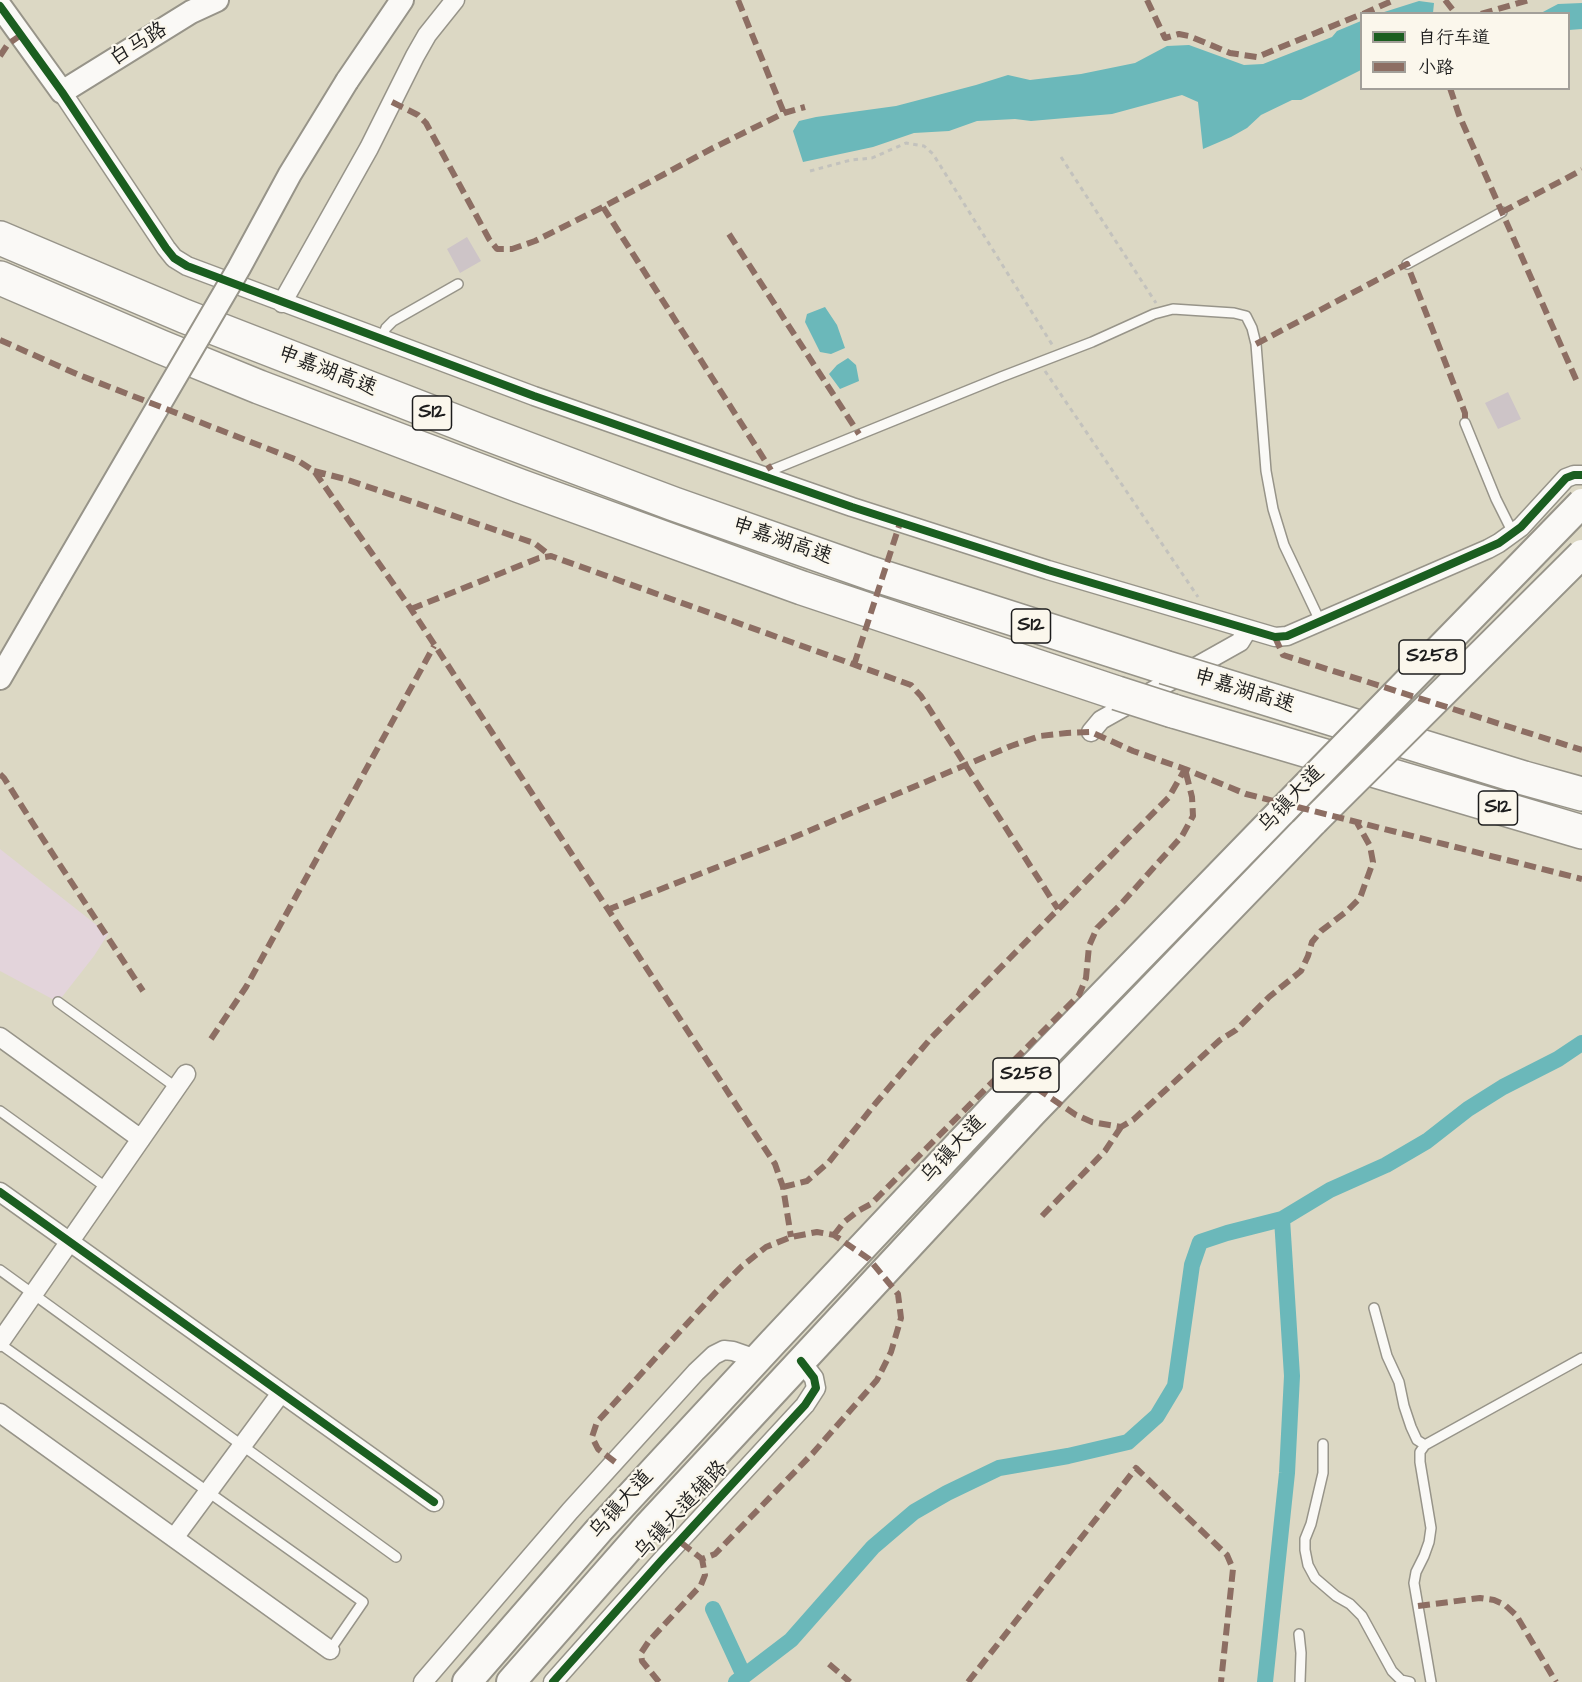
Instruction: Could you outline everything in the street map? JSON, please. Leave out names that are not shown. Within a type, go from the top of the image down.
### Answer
[{"type":"highway","name":"申嘉湖高速","points":[[0,238],[184,316],[663,500],[982,610],[1582,794]]},
{"type":"highway","name":"申嘉湖高速","points":[[0,278],[270,391],[606,518],[872,612],[1173,711],[1582,832]]},
{"type":"main road","name":"乌镇大道","points":[[467,1682],[599,1530],[998,1103],[1582,503]]},
{"type":"main road","name":"乌镇大道","points":[[511,1682],[648,1526],[1073,1070],[1314,821],[1582,554]]},
{"type":"street","name":"白马路","points":[[62,92],[191,12],[217,0]]},
{"type":"street","points":[[0,678],[239,268],[290,174],[347,81],[402,0]]},
{"type":"street","points":[[282,303],[369,148],[415,56],[427,35],[455,0]]},
{"type":"street","points":[[0,6],[62,92],[160,239],[174,258],[187,266],[534,396],[852,507],[1048,570],[1275,637],[1287,636],[1499,543],[1521,527],[1566,478],[1582,475]]},
{"type":"street","points":[[1091,732],[1101,720],[1240,642],[1248,629]]},
{"type":"street","points":[[0,1037],[141,1139]]},
{"type":"street","points":[[0,1343],[182,1081]]},
{"type":"street","points":[[0,1192],[434,1502]]},
{"type":"street","points":[[423,1682],[570,1511],[696,1372],[724,1350],[764,1351]]},
{"type":"street","name":"乌镇大道辅路","points":[[553,1682],[667,1554],[805,1405],[816,1389],[805,1357]]},
{"type":"street","points":[[174,1538],[281,1393]]},
{"type":"street","points":[[0,1413],[330,1650]]},
{"type":"lane","points":[[1407,264],[1502,212]]},
{"type":"lane","points":[[381,339],[386,328],[393,321],[458,284]]},
{"type":"lane","points":[[760,475],[1162,312],[1183,309],[1246,316],[1256,344],[1266,471],[1273,509],[1284,545],[1320,621]]},
{"type":"lane","points":[[1465,423],[1496,499],[1513,533]]},
{"type":"lane","points":[[58,1002],[182,1081]]},
{"type":"lane","points":[[0,1111],[107,1188]]},
{"type":"lane","points":[[0,1270],[396,1557]]},
{"type":"lane","points":[[1374,1308],[1387,1356],[1399,1382],[1411,1427],[1418,1440],[1425,1445]]},
{"type":"lane","points":[[0,1343],[363,1602],[330,1650]]},
{"type":"lane","points":[[1426,1682],[1431,1682],[1414,1583],[1416,1572],[1429,1542],[1431,1528],[1420,1452],[1425,1445],[1582,1358]]},
{"type":"lane","points":[[1323,1444],[1323,1473],[1311,1524],[1305,1539],[1308,1565],[1315,1578],[1362,1616],[1392,1671],[1401,1680],[1410,1682]]},
{"type":"lane","points":[[1299,1634],[1300,1682]]},
{"type":"path","points":[[810,171],[851,160],[872,158],[906,143],[924,146],[933,154],[1059,355]]},
{"type":"path","points":[[1061,157],[1162,312]]},
{"type":"path","points":[[1039,362],[1201,602]]},
{"type":"shaded area","points":[[0,849],[108,934],[58,1002],[0,971]]},
{"type":"water","points":[[1419,1],[1434,3],[1433,12],[1384,12]]},
{"type":"water","points":[[1582,3],[1582,29],[1570,30],[1570,12],[1543,12],[1558,4]]},
{"type":"water","points":[[1360,21],[1360,70],[1301,100],[1292,100],[1261,115],[1247,128],[1203,149],[1198,102],[1182,95],[1112,114],[1031,121],[1015,119],[977,121],[949,131],[914,133],[873,147],[803,162],[793,131],[799,121],[896,106],[1008,75],[1030,80],[1081,74],[1135,63],[1167,46],[1189,45],[1244,65],[1263,64],[1332,37],[1337,31]]},
{"type":"water","points":[[825,307],[837,325],[845,348],[831,354],[820,352],[805,322],[807,314]]},
{"type":"water","points":[[848,358],[856,365],[859,381],[840,389],[829,374]]},
{"type":"building","points":[[467,237],[481,261],[460,273],[447,249]]},
{"type":"building","points":[[1508,392],[1521,419],[1498,429],[1485,403]]},
{"type":"waterway","points":[[736,1682],[791,1640],[873,1547],[914,1512],[999,1468],[1068,1456],[1128,1442],[1157,1416],[1175,1386],[1192,1265],[1200,1242],[1282,1219],[1330,1190],[1386,1165],[1427,1141],[1468,1109],[1503,1087],[1558,1059],[1582,1043]]},
{"type":"waterway","points":[[1265,1682],[1287,1473],[1292,1376],[1282,1219]]},
{"type":"waterway","points":[[713,1609],[744,1676]]},
{"type":"marked path","points":[[738,0],[784,113]]},
{"type":"marked path","points":[[1147,0],[1165,38],[1179,34],[1189,36],[1230,53],[1257,57],[1360,15]]},
{"type":"marked path","points":[[1367,12],[1394,0]]},
{"type":"marked path","points":[[1445,0],[1454,12]]},
{"type":"marked path","points":[[1488,12],[1529,0]]},
{"type":"marked path","points":[[0,56],[8,44],[21,35]]},
{"type":"marked path","points":[[1451,90],[1459,115],[1578,384]]},
{"type":"marked path","points":[[392,102],[418,115],[426,123],[489,239],[497,249],[512,249],[535,241],[713,148],[784,113],[805,107]]},
{"type":"marked path","points":[[1502,212],[1582,170]]},
{"type":"marked path","points":[[603,207],[771,470]]},
{"type":"marked path","points":[[729,234],[859,434]]},
{"type":"marked path","points":[[1256,344],[1407,264],[1465,413],[1465,423]]},
{"type":"marked path","points":[[0,340],[79,375],[297,460],[314,471],[411,609],[775,1164],[783,1187],[791,1237]]},
{"type":"marked path","points":[[314,471],[345,479],[534,543],[551,556]]},
{"type":"marked path","points":[[854,665],[900,523]]},
{"type":"marked path","points":[[411,609],[539,558],[551,556],[911,685],[921,696],[1058,909]]},
{"type":"marked path","points":[[1275,637],[1283,655],[1582,750]]},
{"type":"marked path","points":[[211,1039],[246,987],[434,646]]},
{"type":"marked path","points":[[607,910],[787,840],[1011,746],[1040,736],[1091,732],[1133,751],[1246,794],[1582,879]]},
{"type":"marked path","points":[[783,1187],[807,1181],[829,1162],[932,1037],[1169,797],[1185,769]]},
{"type":"marked path","points":[[834,1235],[844,1222],[871,1204],[1079,995],[1086,978],[1089,946],[1097,928],[1182,836],[1193,816],[1192,797],[1185,769]]},
{"type":"marked path","points":[[0,774],[143,991]]},
{"type":"marked path","points":[[1007,1068],[1076,1115],[1092,1122],[1121,1127],[1133,1120],[1220,1040],[1236,1030],[1269,997],[1301,971],[1312,942],[1321,931],[1360,898],[1373,862],[1370,846],[1356,821]]},
{"type":"marked path","points":[[1042,1216],[1105,1151],[1121,1127]]},
{"type":"marked path","points":[[615,1462],[598,1449],[592,1437],[597,1422],[716,1292],[742,1266],[766,1247],[791,1237],[817,1232],[834,1235],[869,1259],[898,1294],[901,1318],[891,1352],[877,1380],[813,1453],[715,1554],[702,1559],[679,1541]]},
{"type":"marked path","points":[[968,1682],[1136,1468],[1227,1555],[1233,1569],[1221,1682]]},
{"type":"marked path","points":[[659,1682],[642,1661],[641,1653],[649,1641],[701,1585],[705,1575],[702,1559]]},
{"type":"marked path","points":[[1418,1606],[1480,1598],[1494,1600],[1505,1605],[1516,1615],[1556,1682]]},
{"type":"marked path","points":[[829,1664],[850,1682]]},
{"type":"cycle path","points":[[0,6],[62,92],[166,248],[174,258],[187,266],[534,396],[852,507],[1048,570],[1275,637],[1287,636],[1499,543],[1521,527],[1566,478],[1582,475]]},
{"type":"cycle path","points":[[0,1192],[434,1502]]},
{"type":"cycle path","points":[[553,1682],[805,1405],[816,1388],[814,1378],[801,1361]]}]
